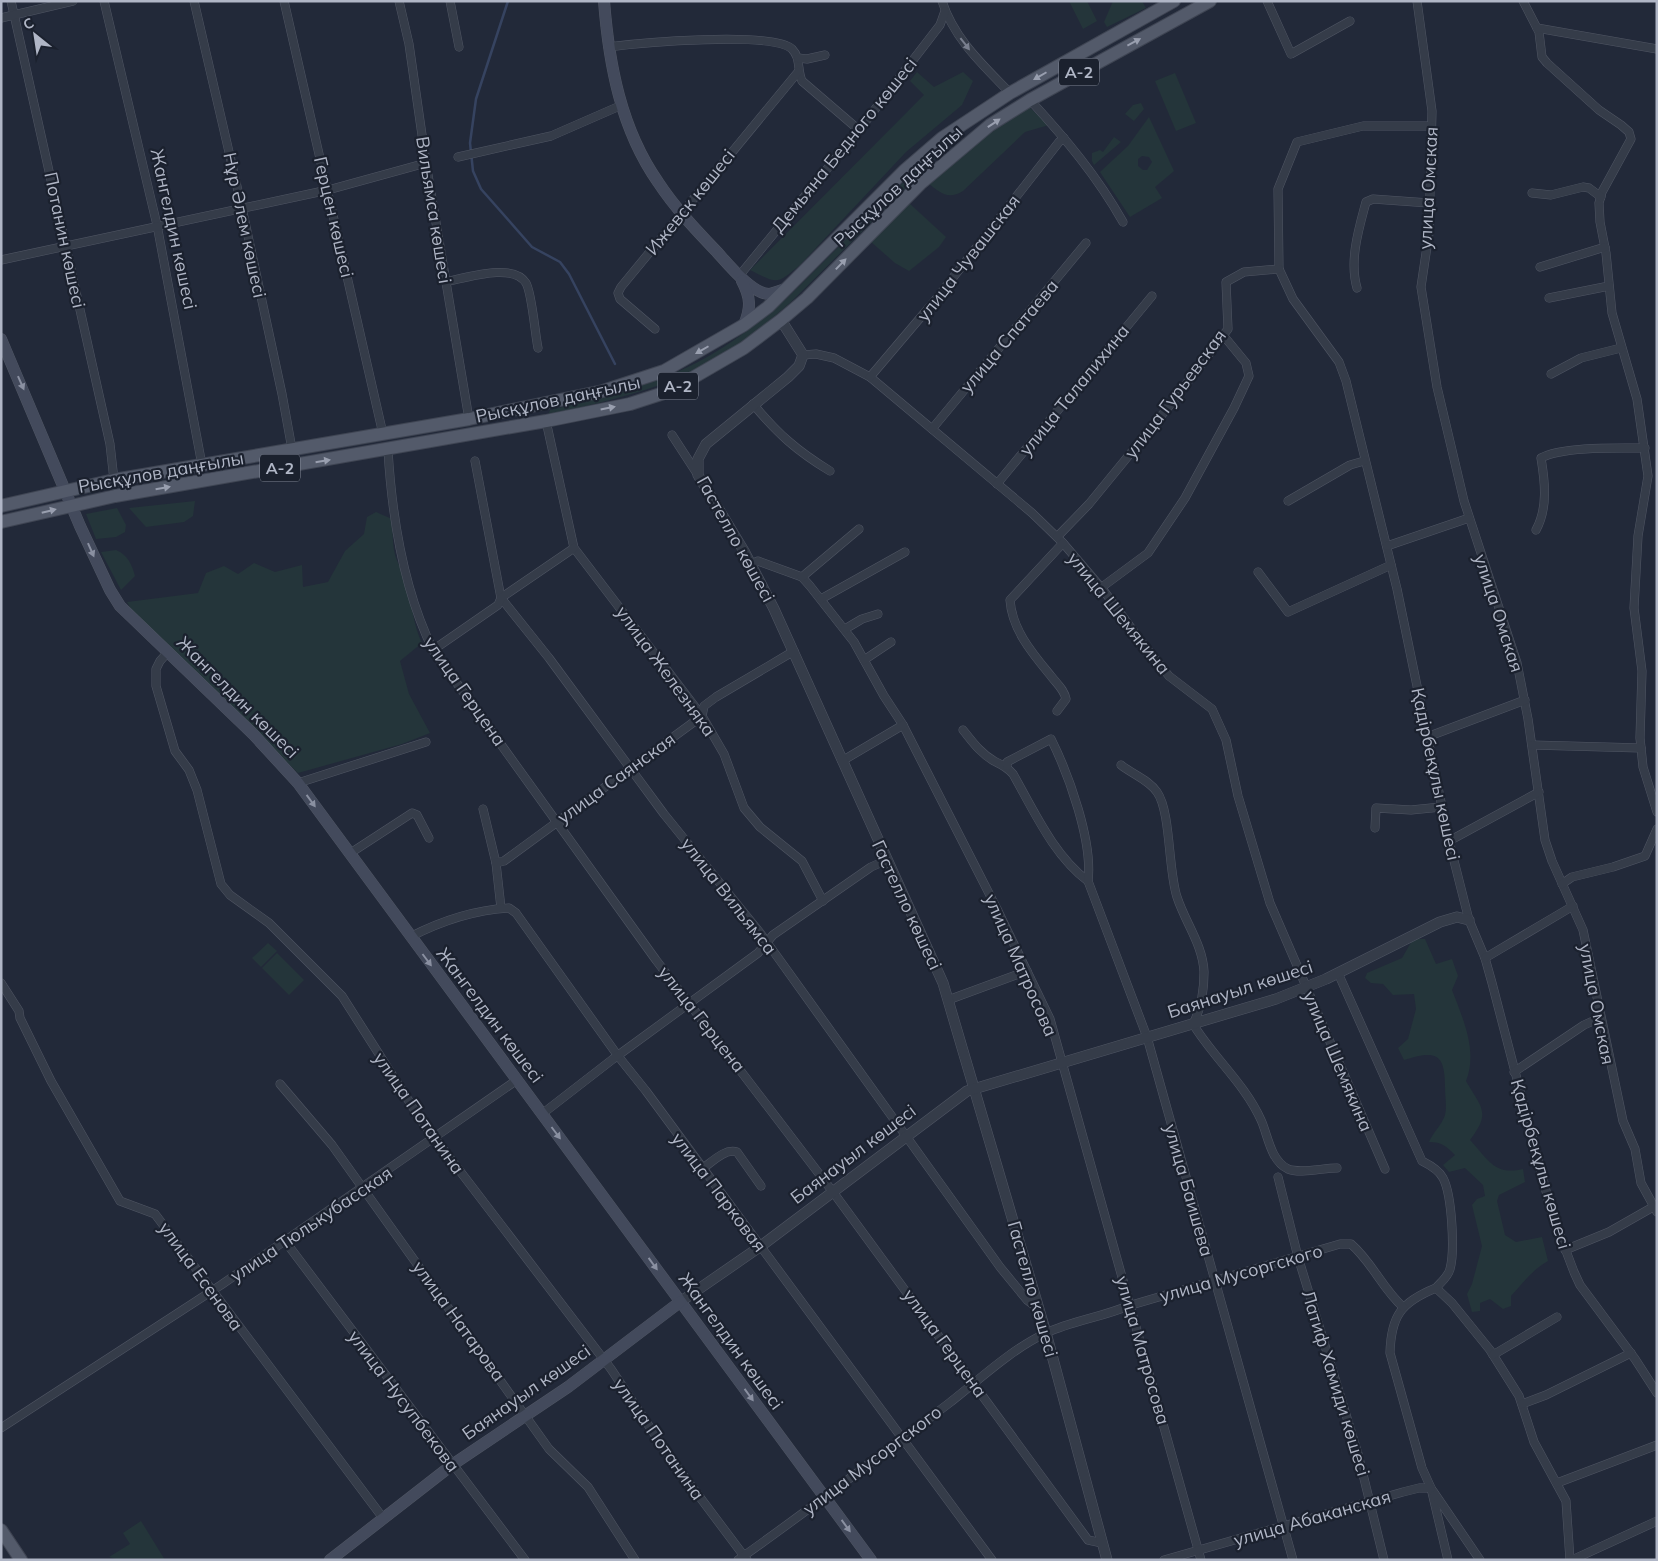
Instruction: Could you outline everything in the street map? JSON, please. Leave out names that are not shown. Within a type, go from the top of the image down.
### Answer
[{"type":"main road","points":[[604,1],[608,47],[622,105],[635,140],[652,172],[681,213],[739,276],[761,293],[770,294],[789,288]]},
{"type":"main road","name":"Рысқұлов даңғылы","points":[[1,506],[114,480],[408,430],[573,398],[636,381],[664,370],[744,325],[789,288],[892,182],[942,138],[1010,93],[1174,1]]},
{"type":"main road","name":"Рысқұлов даңғылы","points":[[1,522],[115,496],[446,440],[546,421],[630,404],[670,391],[744,348],[781,320],[807,298],[913,190],[990,125],[1030,100],[1206,2]]},
{"type":"main road","points":[[1089,47],[1096,63]]},
{"type":"main road","points":[[942,138],[955,153]]},
{"type":"main road","points":[[739,276],[749,294],[750,303],[744,325]]},
{"type":"main road","name":"Жангелдин көшесі","points":[[1,338],[72,506],[110,590],[120,606],[254,735],[298,783],[871,1560]]},
{"type":"main road","points":[[446,440],[446,432],[494,423],[498,413]]},
{"type":"main road","points":[[342,458],[345,450],[406,440],[408,438],[408,430]]},
{"type":"main road","points":[[224,477],[226,473],[287,462],[290,460],[292,449]]},
{"type":"main road","name":"Баянауыл көшесі","points":[[330,1560],[452,1465],[603,1361],[680,1302]]},
{"type":"main road","points":[[1,1530],[20,1560]]},
{"type":"street","name":"Потанин көшесі","points":[[11,1],[110,444],[114,480]]},
{"type":"street","points":[[1,18],[73,1]]},
{"type":"street","name":"Жангелдин көшесі","points":[[104,1],[158,226],[202,464]]},
{"type":"street","name":"Нұр Әлем көшесі","points":[[194,1],[242,208],[292,449]]},
{"type":"street","name":"Герцен көшесі","points":[[284,1],[382,434]]},
{"type":"street","name":"Вильямса көшесі","points":[[399,1],[409,44],[445,282],[469,419]]},
{"type":"street","points":[[450,1],[459,47]]},
{"type":"street","points":[[942,1],[945,11],[965,44],[1010,93]]},
{"type":"street","points":[[1266,1],[1291,54],[1350,21]]},
{"type":"street","name":"улица Омская","points":[[1417,1],[1428,76],[1432,126],[1429,233],[1421,287],[1437,387],[1469,518],[1517,663],[1525,700],[1545,840],[1562,884],[1573,906],[1587,946],[1600,1018],[1623,1121],[1635,1149],[1641,1183],[1655,1209]]},
{"type":"street","points":[[1523,1],[1537,28],[1542,57],[1599,110],[1629,132],[1631,139],[1601,197],[1600,222],[1612,313],[1637,399],[1645,448],[1652,475],[1635,566],[1634,608],[1642,671],[1641,748],[1643,767],[1657,812]]},
{"type":"street","name":"Демьяна Бедного көшесі","points":[[739,276],[859,130],[940,26],[945,11]]},
{"type":"street","points":[[1537,28],[1657,49]]},
{"type":"street","points":[[608,47],[654,41],[691,39],[778,42],[793,50],[798,58],[798,72],[802,81],[859,130]]},
{"type":"street","points":[[798,58],[807,59],[825,55]]},
{"type":"street","name":"Ижевск көшесі","points":[[655,329],[620,299],[618,294],[681,213],[798,72]]},
{"type":"street","points":[[1030,100],[1064,138],[1104,188],[1122,222]]},
{"type":"street","points":[[462,156],[551,136],[622,105]]},
{"type":"street","name":"Қадірбекұлы көшесі","points":[[1432,126],[1363,126],[1297,142],[1278,189],[1280,269],[1293,299],[1315,332],[1333,351],[1346,381],[1364,461],[1391,565],[1441,808],[1469,920],[1485,958],[1552,1214],[1580,1285],[1631,1353],[1657,1393]]},
{"type":"street","name":"улица Чувашская","points":[[870,377],[937,298],[1064,138]]},
{"type":"street","points":[[1,260],[328,190],[426,162]]},
{"type":"street","points":[[1532,194],[1551,196],[1582,187],[1589,188],[1601,197]]},
{"type":"street","points":[[1357,288],[1355,256],[1359,228],[1366,202],[1373,199],[1429,203]]},
{"type":"street","name":"улица Спатаева","points":[[932,429],[1086,243]]},
{"type":"street","points":[[1540,267],[1604,247]]},
{"type":"street","name":"улица Гурьевская","points":[[1057,537],[1089,504],[1228,329],[1226,282],[1244,272],[1280,269]]},
{"type":"street","points":[[445,282],[502,271],[517,274],[526,284],[538,348]]},
{"type":"street","points":[[1549,298],[1609,286]]},
{"type":"street","name":"улица Талалихина","points":[[997,484],[1152,296]]},
{"type":"street","points":[[781,320],[803,355]]},
{"type":"street","points":[[1102,588],[1148,552],[1185,498],[1238,400],[1249,376],[1248,370],[1246,363],[1223,335]]},
{"type":"street","points":[[1551,374],[1581,358],[1621,348]]},
{"type":"street","name":"улица Шемякина","points":[[803,355],[816,354],[834,358],[870,377],[997,484],[1057,537],[1102,588],[1169,676],[1212,709],[1218,718],[1226,740],[1238,796],[1263,885],[1385,1169]]},
{"type":"street","name":"Гастелло көшесі","points":[[803,355],[799,366],[788,377],[706,444],[698,459],[698,475],[750,564],[794,651],[943,983],[1046,1333],[1107,1560]]},
{"type":"street","points":[[753,404],[776,432],[805,456],[830,471]]},
{"type":"street","name":"улица Железняка","points":[[546,421],[574,548],[702,716],[724,754],[744,808],[760,827],[802,861],[822,900]]},
{"type":"street","points":[[672,435],[698,475]]},
{"type":"street","points":[[1536,530],[1541,521],[1546,486],[1541,458],[1548,454],[1574,451],[1645,448]]},
{"type":"street","name":"улица Герцена","points":[[388,450],[391,488],[404,565],[418,620],[433,650],[690,1004],[834,1192],[1088,1540],[1102,1543]]},
{"type":"street","name":"улица Вильямса","points":[[475,461],[501,598],[631,767],[664,814],[767,942],[1000,1268],[1027,1300],[1038,1308]]},
{"type":"street","points":[[1288,501],[1350,465],[1364,461]]},
{"type":"street","points":[[1386,546],[1469,518]]},
{"type":"street","points":[[802,578],[859,529]]},
{"type":"street","points":[[1057,711],[1066,699],[1064,691],[1033,655],[1019,632],[1011,611],[1010,600],[1063,544]]},
{"type":"street","points":[[433,650],[498,605],[501,598],[574,548]]},
{"type":"street","points":[[821,599],[905,552]]},
{"type":"street","name":"улица Матросова","points":[[750,564],[758,561],[802,578],[845,629],[903,725],[1028,971],[1050,1019],[1128,1306],[1201,1560]]},
{"type":"street","points":[[1258,572],[1288,612],[1391,565]]},
{"type":"street","points":[[845,629],[862,619],[878,614]]},
{"type":"street","points":[[864,660],[891,642]]},
{"type":"street","name":"улица Саянская","points":[[496,863],[504,860],[702,716],[704,706],[716,697],[794,651]]},
{"type":"street","name":"улица Потанина","points":[[168,652],[156,669],[156,686],[175,751],[189,770],[196,790],[221,884],[230,895],[269,923],[342,996],[435,1138],[603,1361],[611,1369],[669,1456],[743,1558]]},
{"type":"street","points":[[1428,738],[1525,700]]},
{"type":"street","points":[[842,761],[903,725]]},
{"type":"street","points":[[963,730],[977,748],[994,761],[1007,766]]},
{"type":"street","name":"улица Баишева","points":[[1088,881],[1075,872],[1051,840],[1007,766],[1007,762],[1051,739],[1066,772],[1089,856],[1088,881],[1147,1038],[1293,1560]]},
{"type":"street","points":[[298,783],[426,742]]},
{"type":"street","points":[[1532,746],[1641,748]]},
{"type":"street","points":[[1121,765],[1149,784],[1157,792],[1163,804],[1170,861],[1177,897],[1201,953],[1204,972],[1200,1011],[1192,1024],[1207,1047],[1228,1070],[1261,1118],[1278,1161],[1294,1170],[1337,1168]]},
{"type":"street","points":[[1449,840],[1539,792]]},
{"type":"street","points":[[1375,828],[1376,808],[1411,810],[1441,808]]},
{"type":"street","points":[[410,937],[437,925],[472,914],[501,908],[496,863],[483,810]]},
{"type":"street","points":[[349,854],[412,814],[417,815],[429,838]]},
{"type":"street","points":[[1562,884],[1572,877],[1613,867],[1645,856],[1657,829]]},
{"type":"street","points":[[542,1114],[758,953],[773,935],[871,867],[887,860]]},
{"type":"street","points":[[1485,958],[1573,906]]},
{"type":"street","name":"улица Парковая","points":[[501,908],[509,908],[516,913],[618,1056],[761,1246],[992,1560]]},
{"type":"street","name":"Баянауыл көшесі","points":[[680,1302],[761,1246],[834,1192],[958,1096],[975,1088],[1276,999],[1338,973],[1440,922],[1457,917],[1469,920]]},
{"type":"street","points":[[948,1000],[1028,971]]},
{"type":"street","points":[[1338,973],[1419,1154],[1422,1160],[1436,1169],[1443,1178],[1450,1203],[1452,1230],[1450,1270],[1436,1288],[1412,1299],[1399,1310],[1390,1334],[1390,1353],[1419,1458],[1431,1488],[1448,1560]]},
{"type":"street","name":"улица Есенова","points":[[1,983],[19,1012],[20,1018],[51,1081],[120,1201],[156,1214],[383,1518]]},
{"type":"street","points":[[1514,1072],[1584,1025],[1600,1018]]},
{"type":"street","name":"улица Тюлькубасская","points":[[1,1428],[212,1291],[517,1080]]},
{"type":"street","name":"улица Натарова","points":[[280,1084],[332,1145],[549,1449],[588,1487],[635,1560]]},
{"type":"street","points":[[702,1169],[723,1154],[733,1151],[737,1152],[761,1186]]},
{"type":"street","name":"Латиф Хамиди көшесі","points":[[1278,1177],[1298,1257],[1358,1454],[1384,1560]]},
{"type":"street","points":[[1565,1250],[1609,1232],[1655,1209]]},
{"type":"street","name":"улица Нусупбекова","points":[[285,1241],[525,1560]]},
{"type":"street","name":"улица Мусоргского","points":[[743,1558],[1002,1362],[1046,1333],[1111,1314],[1128,1306],[1340,1244],[1351,1244],[1362,1254],[1384,1288],[1403,1307]]},
{"type":"street","points":[[1436,1288],[1452,1303],[1493,1355],[1519,1396],[1534,1442],[1566,1501],[1571,1560],[1657,1521]]},
{"type":"street","points":[[1493,1355],[1557,1317]]},
{"type":"street","points":[[1522,1404],[1546,1395],[1631,1353]]},
{"type":"street","points":[[1557,1483],[1657,1445]]},
{"type":"street","name":"улица Абаканская","points":[[1164,1560],[1370,1501],[1419,1488],[1431,1488]]},
{"type":"street","points":[[1431,1488],[1480,1560]]},
{"type":"shaded area","points":[[1069,1],[1087,1],[1097,21],[1083,29]]},
{"type":"shaded area","points":[[1113,1],[1142,1],[1146,8],[1107,27],[1104,22]]},
{"type":"shaded area","points":[[917,72],[934,87],[963,72],[973,81],[962,105],[906,152],[800,265],[786,276],[776,280],[766,278],[750,270],[924,95],[910,81]]},
{"type":"shaded area","points":[[1175,73],[1196,123],[1176,131],[1155,81]]},
{"type":"shaded area","points":[[1141,103],[1144,109],[1134,121],[1125,114],[1133,105]]},
{"type":"shaded area","points":[[1029,107],[1049,125],[1025,132],[963,191],[958,194],[948,195],[936,190],[928,183],[975,142]]},
{"type":"shaded area","points":[[1149,117],[1174,171],[1155,187],[1162,198],[1130,217],[1100,172],[1128,146]],"holes":[[[1142,156],[1149,157],[1152,162],[1147,170],[1143,170],[1138,166],[1138,159]]]},
{"type":"shaded area","points":[[1114,137],[1121,142],[1094,165],[1092,153],[1100,150],[1103,152]]},
{"type":"shaded area","points":[[939,150],[937,157],[790,303],[722,356],[692,372],[660,385],[548,415],[550,410],[629,390],[675,373],[705,358],[734,340],[786,299],[911,175]]},
{"type":"shaded area","points":[[909,203],[946,237],[939,247],[909,271],[895,263],[870,241]]},
{"type":"shaded area","points":[[195,501],[193,516],[184,522],[146,527],[129,508]]},
{"type":"shaded area","points":[[117,508],[126,525],[125,532],[116,537],[96,539],[86,514]]},
{"type":"shaded area","points":[[376,512],[392,519],[395,553],[407,583],[422,643],[400,661],[409,694],[430,733],[402,744],[298,773],[136,618],[127,602],[198,593],[206,573],[224,566],[238,574],[254,563],[275,572],[302,565],[303,587],[328,582],[345,551],[364,534],[367,517]]},
{"type":"shaded area","points":[[116,550],[129,561],[135,576],[121,590],[101,552]]},
{"type":"shaded area","points":[[1413,939],[1425,939],[1436,964],[1452,959],[1458,976],[1452,990],[1468,1035],[1470,1047],[1469,1070],[1466,1081],[1482,1110],[1477,1131],[1470,1140],[1498,1168],[1513,1171],[1523,1169],[1525,1182],[1499,1195],[1497,1201],[1505,1235],[1516,1242],[1542,1237],[1548,1261],[1532,1273],[1511,1296],[1511,1306],[1503,1309],[1490,1299],[1480,1303],[1480,1311],[1472,1312],[1467,1294],[1472,1284],[1482,1246],[1472,1205],[1477,1199],[1485,1196],[1483,1185],[1465,1168],[1449,1172],[1443,1165],[1455,1155],[1444,1145],[1429,1142],[1445,1115],[1445,1076],[1443,1067],[1436,1057],[1424,1055],[1404,1060],[1398,1048],[1408,1039],[1416,1009],[1414,994],[1393,995],[1383,984],[1371,983],[1365,978],[1367,973],[1402,958]]},
{"type":"shaded area","points":[[268,943],[277,951],[261,967],[252,958]]},
{"type":"shaded area","points":[[277,953],[304,980],[289,995],[262,968]]},
{"type":"shaded area","points":[[141,1521],[165,1560],[119,1560],[109,1557],[130,1544],[123,1533]]},
{"type":"waterway","points":[[508,1],[476,99],[470,143],[473,171],[481,189],[532,247],[560,262],[569,274],[615,364]]}]
